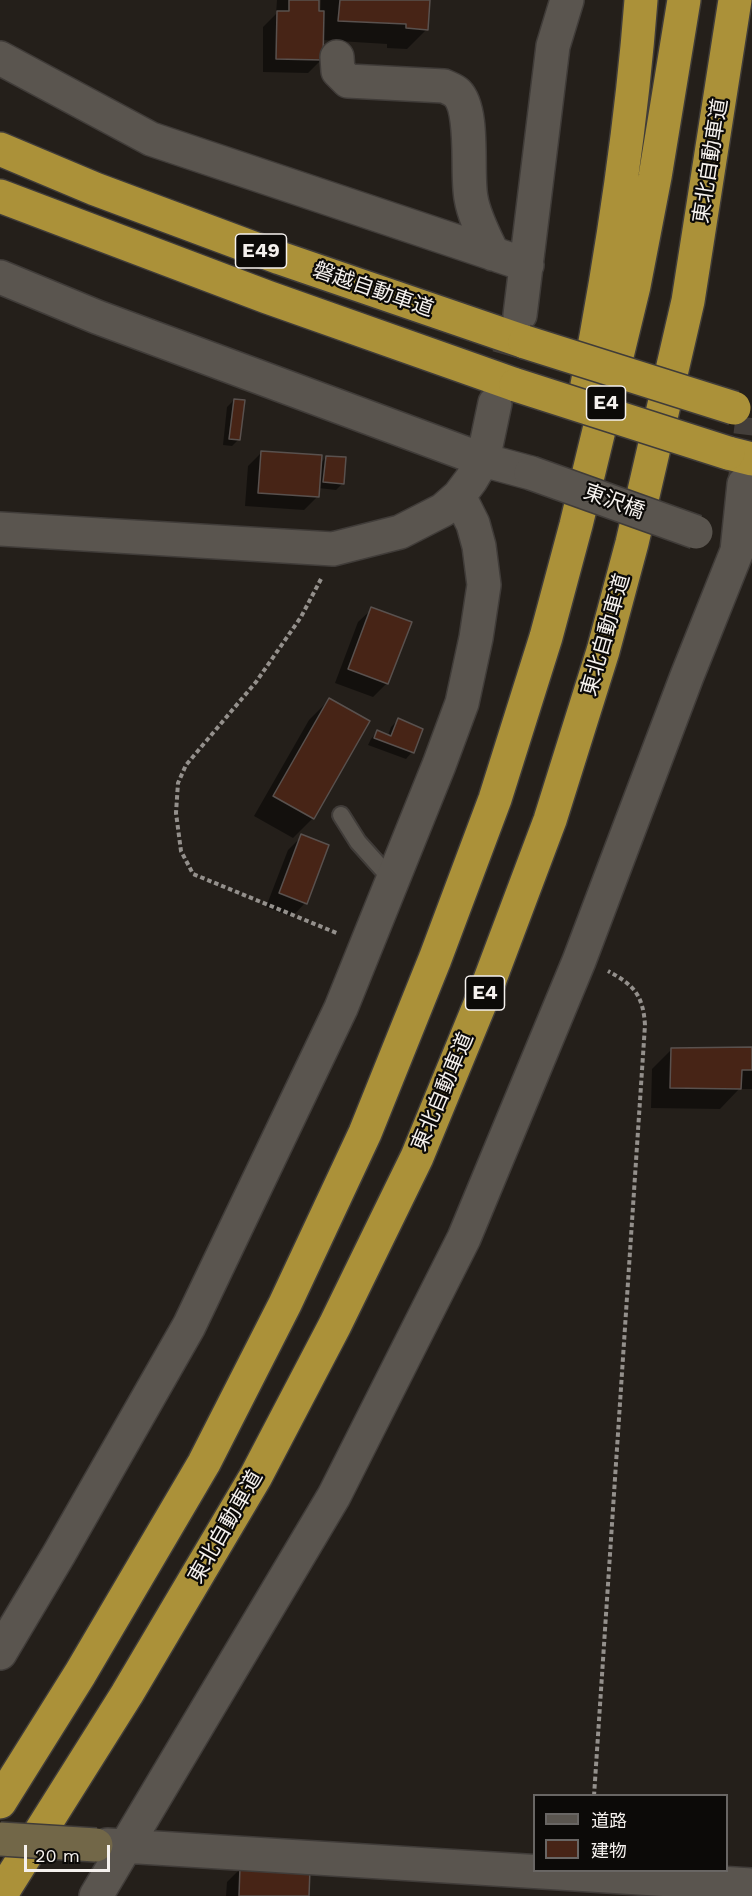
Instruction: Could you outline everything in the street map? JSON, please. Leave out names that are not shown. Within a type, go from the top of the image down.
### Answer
[{"type":"highway","points":[[495,799],[546,587],[597,336],[615,237],[641,0]]},
{"type":"highway","name":"E4","points":[[0,1802],[80,1674],[204,1463],[285,1304],[365,1133],[435,959],[495,799],[546,637],[634,286],[653,188],[684,0]]},
{"type":"highway","name":"東北自動車道","points":[[0,1896],[127,1694],[256,1476],[335,1325],[417,1157],[489,982],[550,820],[603,651],[632,543],[688,301],[735,0]]},
{"type":"highway","name":"磐越自動車道","points":[[0,149],[95,189],[280,258],[523,329],[743,410]]},
{"type":"highway","name":"磐越自動車道","points":[[0,196],[267,297],[506,394],[741,465]]},
{"type":"street","points":[[523,329],[527,265],[553,46],[567,0]]},
{"type":"street","points":[[337,57],[338,71],[348,81],[444,86],[457,94],[464,105],[468,124],[468,181],[471,201],[493,254]]},
{"type":"street","points":[[0,58],[151,139],[527,265]]},
{"type":"street","name":"東沢橋","points":[[0,277],[97,317],[483,460],[531,473],[696,532],[745,554]]},
{"type":"street","points":[[0,530],[333,549],[400,532],[442,510],[459,495],[483,460],[506,394]]},
{"type":"street","points":[[96,1896],[111,1846],[334,1496],[464,1238],[579,961],[687,676],[745,554],[741,465]]},
{"type":"street","points":[[0,1653],[189,1326],[341,1008],[367,945],[462,703],[476,638],[484,585],[479,546],[473,524],[459,495]]},
{"type":"street","points":[[0,1839],[533,1872]]},
{"type":"street","points":[[538,1872],[752,1885]]},
{"type":"lane","points":[[340,815],[358,842],[392,880]]},
{"type":"path","points":[[339,547],[301,617],[256,682],[186,765],[178,783],[176,813],[181,851],[193,874],[367,945]]},
{"type":"path","points":[[579,961],[607,970],[629,984],[642,1002],[645,1025],[594,1794]]},
{"type":"building","points":[[289,0],[319,0],[319,11],[324,11],[323,60],[276,59],[277,11],[289,11]]},
{"type":"building","points":[[340,0],[430,0],[428,30],[406,28],[406,24],[338,21]]},
{"type":"building","points":[[234,399],[245,400],[240,440],[229,439]]},
{"type":"building","points":[[261,451],[322,455],[319,497],[258,493]]},
{"type":"building","points":[[326,456],[346,457],[344,484],[323,482]]},
{"type":"building","points":[[371,607],[412,622],[388,684],[348,669]]},
{"type":"building","points":[[329,698],[370,721],[314,819],[273,796]]},
{"type":"building","points":[[398,718],[423,729],[414,753],[374,738],[377,730],[391,736]]},
{"type":"building","points":[[301,834],[329,845],[307,904],[279,893]]},
{"type":"building","points":[[752,1047],[752,1070],[742,1070],[741,1089],[670,1088],[671,1048]]},
{"type":"building","points":[[240,1867],[310,1869],[309,1896],[239,1896]]},
{"type":"tunnel","points":[[495,403],[520,315]]},
{"type":"tunnel","points":[[744,484],[752,418]]}]
